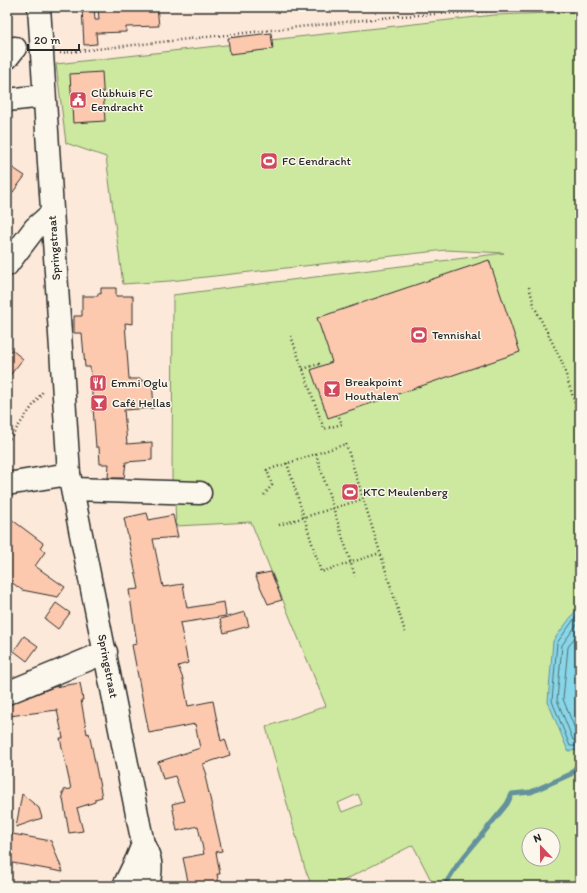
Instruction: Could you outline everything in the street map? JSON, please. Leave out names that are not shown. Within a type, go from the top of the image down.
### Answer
[{"type":"street","name":"Springstraat","points":[[39,7],[71,481],[143,844],[149,856],[151,872],[148,886]]},
{"type":"street","points":[[7,100],[44,96]]},
{"type":"street","points":[[7,265],[35,228],[52,213]]},
{"type":"street","points":[[7,484],[71,481],[200,493]]},
{"type":"street","points":[[7,693],[106,652]]},
{"type":"street","points":[[124,886],[143,844]]},
{"type":"path","points":[[42,55],[400,16],[561,7]]},
{"type":"path","points":[[529,287],[535,308],[562,362],[578,412],[580,414]]},
{"type":"path","points":[[291,336],[324,429],[342,424],[338,414]]},
{"type":"path","points":[[7,442],[62,364]]},
{"type":"path","points":[[303,369],[319,364],[320,366]]},
{"type":"path","points":[[264,495],[272,485],[267,470],[346,444],[406,635]]},
{"type":"path","points":[[316,454],[355,576]]},
{"type":"path","points":[[287,463],[322,572],[380,553]]},
{"type":"path","points":[[279,525],[363,498]]},
{"type":"green space","points":[[580,12],[580,886],[434,886],[413,845],[333,886],[312,886],[305,869],[266,727],[326,706],[251,522],[176,526],[172,482],[173,295],[504,253],[446,250],[170,281],[123,284],[106,157],[66,143],[56,64],[494,15]],"holes":[[[358,794],[362,804],[342,812],[338,803]]]},
{"type":"water","points":[[580,605],[580,750],[568,751],[548,702],[553,641]]},
{"type":"building","points":[[82,7],[94,7],[95,20],[99,20],[98,7],[157,7],[159,26],[126,27],[126,32],[96,33],[97,44],[84,45]]},
{"type":"building","points":[[271,33],[273,49],[230,54],[228,38]]},
{"type":"building","points":[[102,72],[105,121],[73,123],[70,74]]},
{"type":"building","points":[[7,164],[25,176],[7,200]]},
{"type":"building","name":"Tennishal","points":[[489,260],[520,352],[328,418],[311,370],[332,362],[317,318]]},
{"type":"building","points":[[101,288],[116,288],[116,296],[133,296],[133,324],[125,323],[129,379],[141,379],[141,381],[152,380],[154,408],[124,410],[127,444],[152,442],[152,460],[126,462],[124,478],[108,478],[109,464],[100,464],[99,447],[96,447],[90,367],[85,367],[82,333],[74,333],[74,316],[82,316],[82,296],[98,296],[98,293],[101,294]]},
{"type":"building","points":[[7,346],[23,359],[7,379]]},
{"type":"building","points":[[147,513],[149,520],[173,515],[178,537],[153,539],[163,587],[183,584],[187,608],[224,602],[226,616],[180,623],[188,663],[178,666],[183,679],[188,706],[213,701],[221,741],[225,739],[230,755],[203,764],[207,775],[205,776],[222,851],[216,852],[220,874],[217,874],[219,885],[189,886],[183,858],[204,854],[198,826],[177,831],[172,804],[184,801],[175,776],[163,779],[158,762],[200,748],[195,724],[149,733],[132,645],[137,644],[129,590],[139,589],[124,518]]},
{"type":"building","points":[[7,516],[43,543],[40,548],[45,552],[35,566],[65,587],[58,597],[22,590],[7,579]]},
{"type":"building","points":[[271,572],[282,600],[268,604],[255,575]]},
{"type":"building","points":[[56,603],[70,613],[58,629],[45,619]]},
{"type":"building","points":[[245,612],[249,626],[224,633],[220,619]]},
{"type":"building","points":[[24,636],[38,646],[27,661],[14,651]]},
{"type":"building","points":[[80,683],[83,700],[81,700],[87,734],[89,733],[102,797],[95,799],[95,802],[77,808],[83,831],[69,833],[62,793],[64,793],[64,790],[71,789],[60,738],[63,738],[57,710],[9,716],[8,705],[54,687]]},
{"type":"building","points":[[22,794],[39,808],[42,818],[16,827]]},
{"type":"building","points":[[7,833],[51,841],[63,872],[7,862]]},
{"type":"waterway","points":[[444,886],[458,864],[507,804],[512,794],[531,792],[571,774],[580,762]]},
{"type":"place","name":"Clubhuis FC Eendracht","points":[[78,100]]},
{"type":"place","name":"FC Eendracht","points":[[269,161]]},
{"type":"place","name":"Tennishal","points":[[419,335]]},
{"type":"place","name":"Emmi Oglu","points":[[98,383]]},
{"type":"place","name":"Breakpoint Houthalen","points":[[332,389]]},
{"type":"place","name":"Café Hellas","points":[[99,403]]},
{"type":"place","name":"KTC Meulenberg","points":[[350,492]]}]
